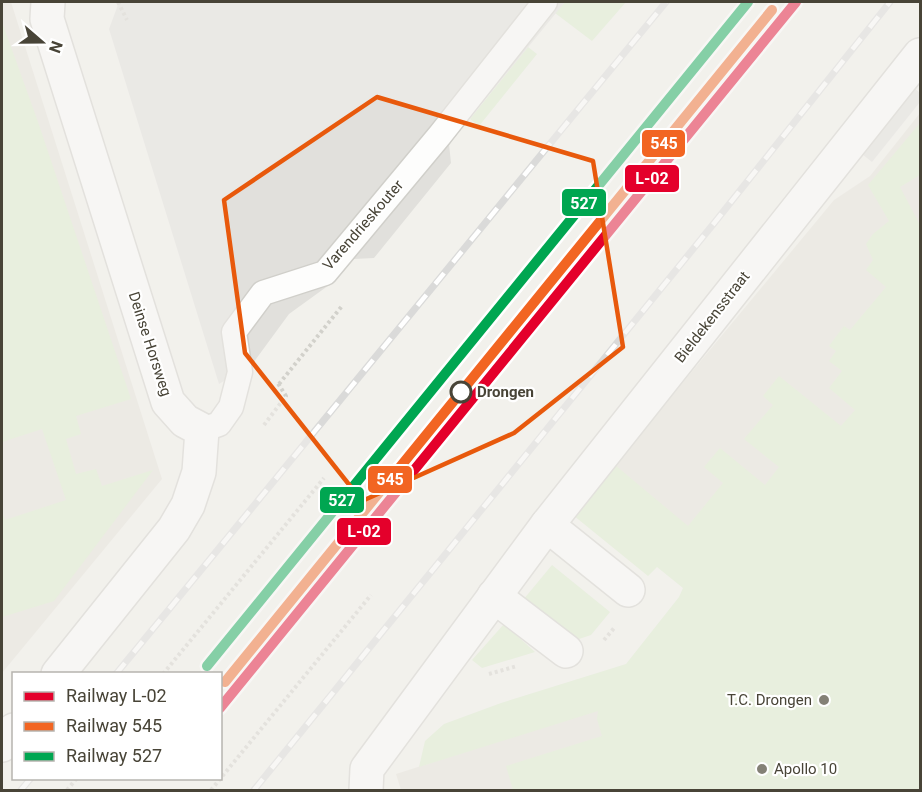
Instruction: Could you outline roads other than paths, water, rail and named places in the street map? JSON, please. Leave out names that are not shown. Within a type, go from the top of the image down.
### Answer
[{"type":"street","name":"Deinse Horsweg","points":[[48,2],[47,19],[168,402],[185,421],[202,430]]},
{"type":"street","name":"Bieldekensstraat","points":[[366,790],[367,769],[547,525],[921,55]]},
{"type":"street","points":[[60,672],[174,529],[188,505],[199,472],[202,430]]},
{"type":"street","points":[[547,525],[628,590]]},
{"type":"street","points":[[500,589],[566,651]]},
{"type":"street","points":[[2,745],[12,732]]},
{"type":"lane","name":"Varendrieskouter","points":[[202,430],[219,424],[231,407],[240,372],[234,332],[263,293],[325,273],[440,135],[545,2]]},
{"type":"railway","points":[[118,672],[666,2]]},
{"type":"railway","points":[[254,790],[715,222],[890,2]]},
{"type":"railway","points":[[21,790],[29,780]]},
{"type":"rail line","name":"527","points":[[207,666],[748,2]]},
{"type":"rail line","name":"L-02","points":[[222,706],[796,2]]},
{"type":"rail line","name":"545","points":[[225,682],[772,10]]},
{"type":"place","name":"Drongen","points":[[461,392]]},
{"type":"place","name":"T.C. Drongen","points":[[824,700]]},
{"type":"place","name":"Apollo 10","points":[[762,769]]}]
